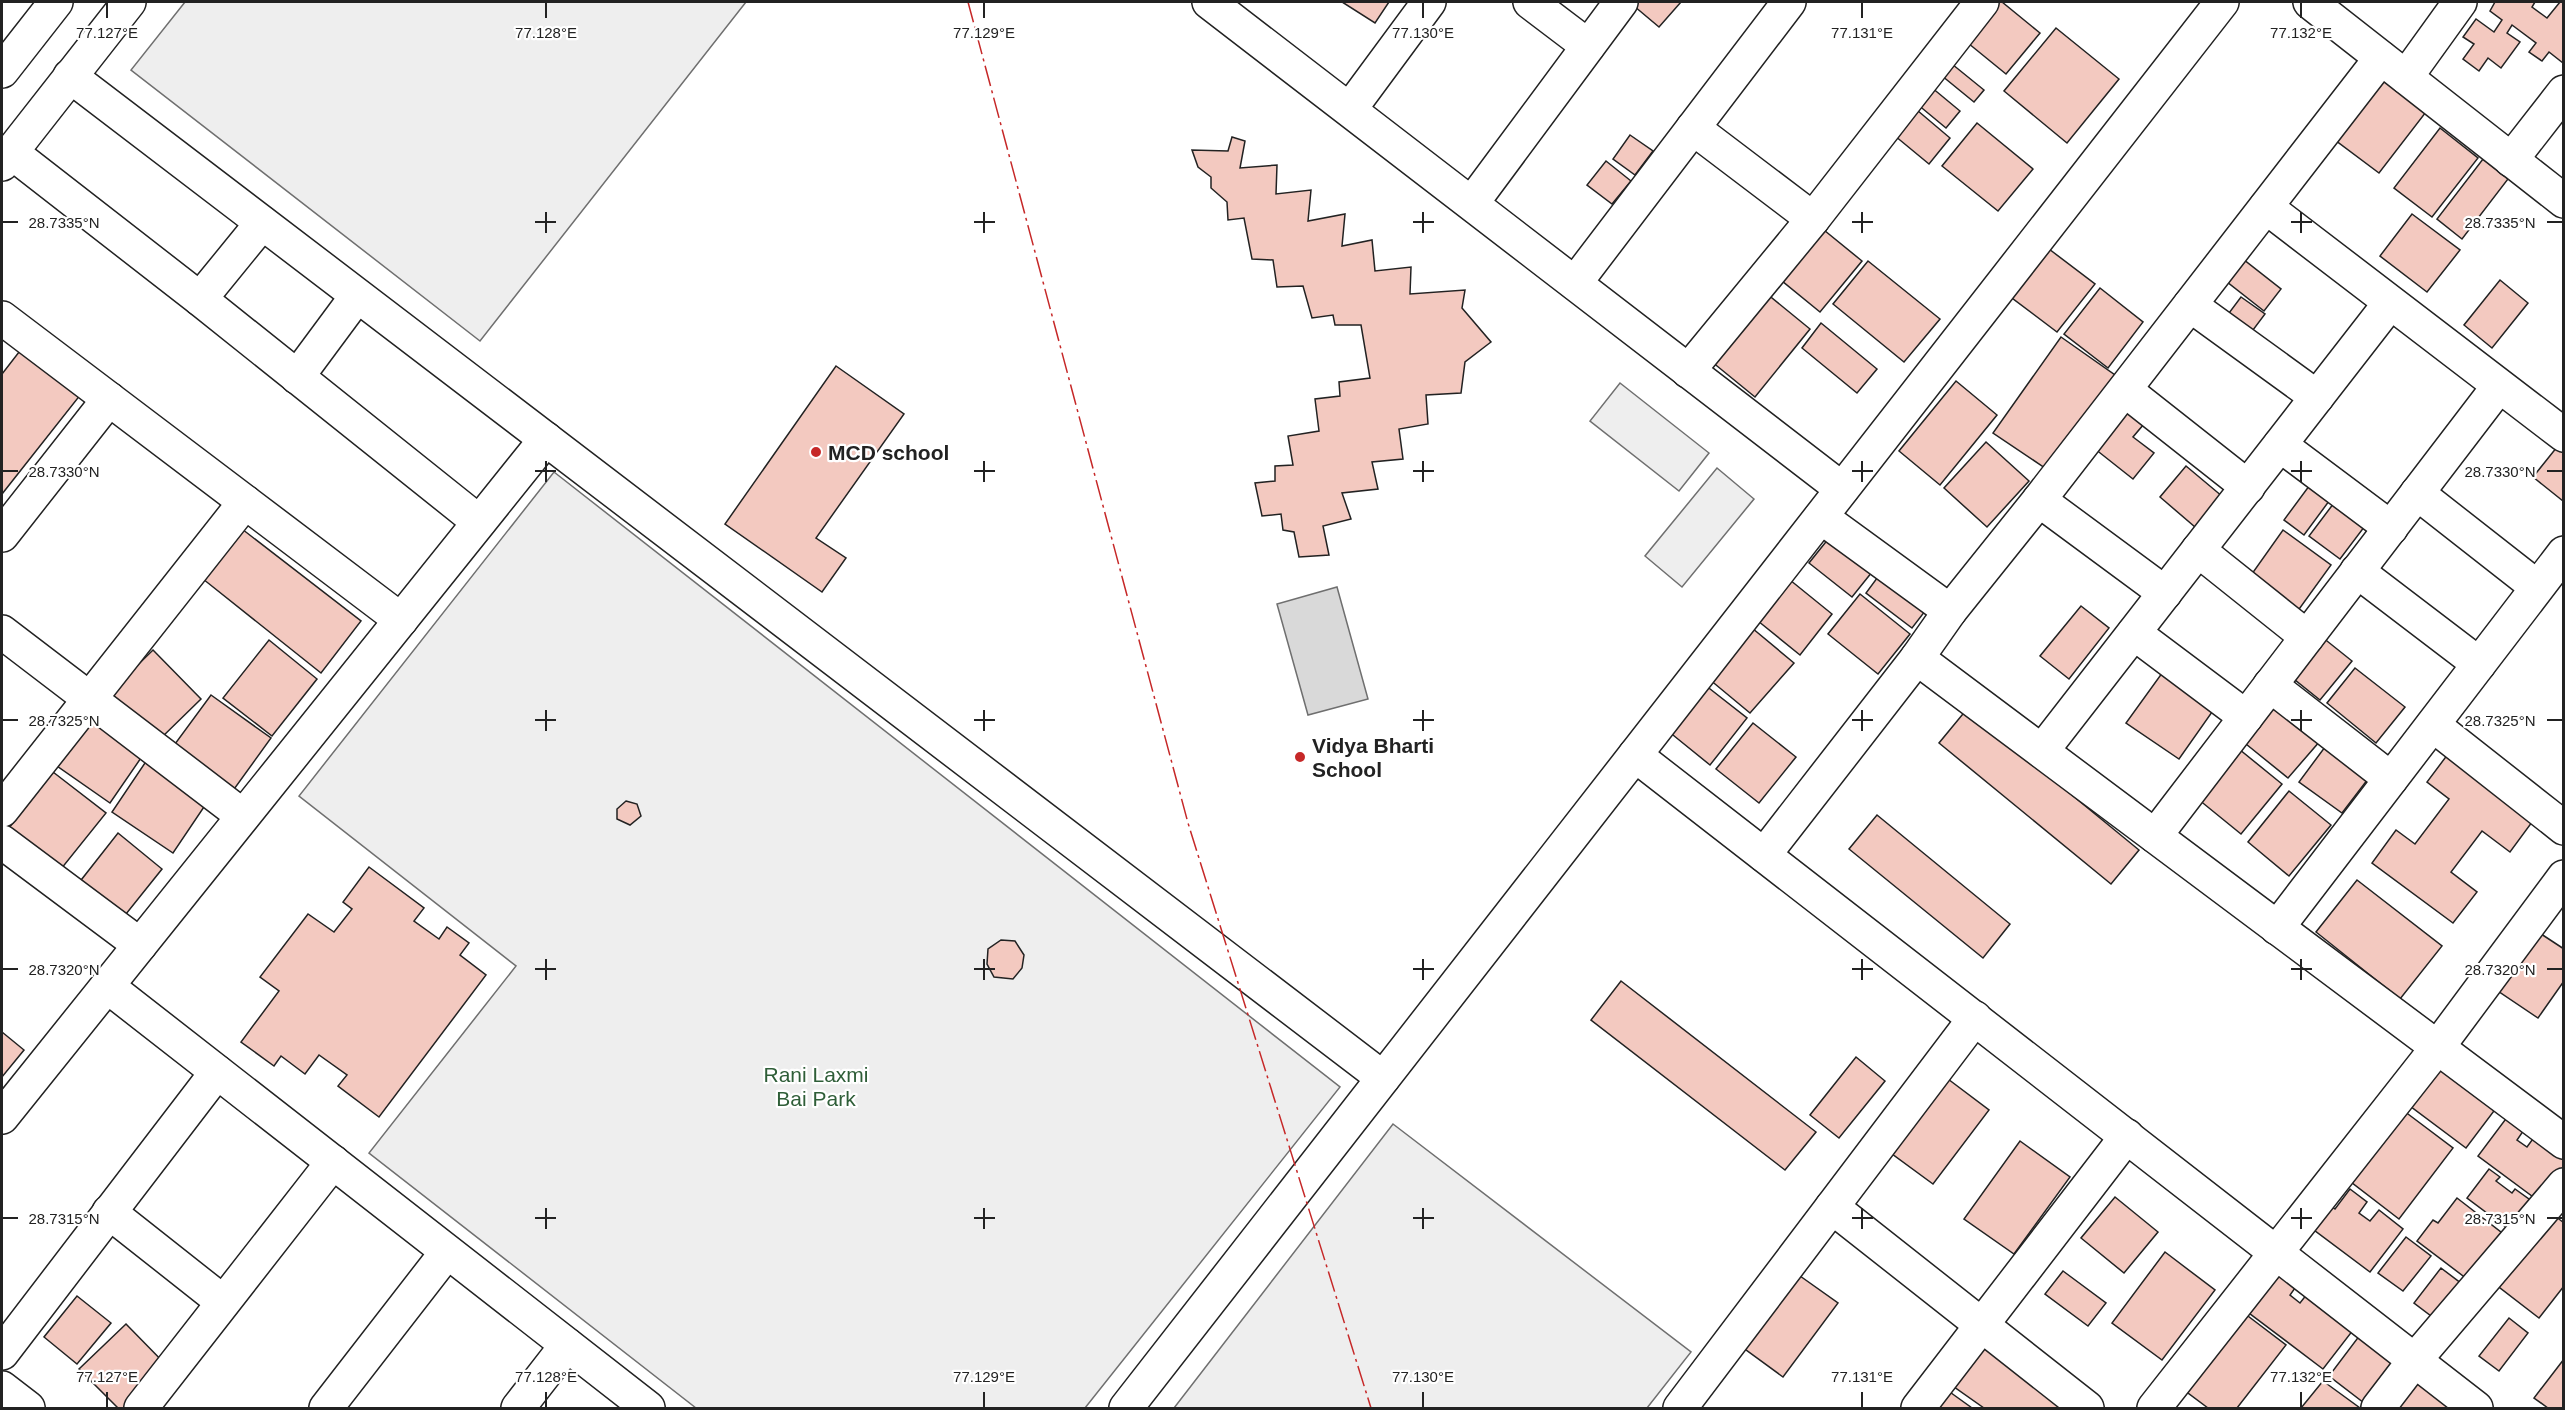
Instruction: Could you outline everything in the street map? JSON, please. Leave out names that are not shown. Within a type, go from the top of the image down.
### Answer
[{"type":"street","points":[[2,71],[56,2]]},
{"type":"street","points":[[129,2],[6,158],[200,299],[479,522]]},
{"type":"street","points":[[1350,109],[1429,2]]},
{"type":"street","points":[[1530,2],[1588,46]]},
{"type":"street","points":[[1472,203],[1621,2]]},
{"type":"street","points":[[1575,283],[1789,2]]},
{"type":"street","points":[[1688,371],[1813,219],[1982,2]]},
{"type":"street","points":[[1126,1408],[2222,2]]},
{"type":"street","points":[[2310,2],[2564,201]]},
{"type":"street","points":[[1764,855],[1917,658],[1950,611],[2266,207],[2394,68],[2460,2]]},
{"type":"street","points":[[1229,7],[1350,109],[1842,489]]},
{"type":"street","points":[[70,76],[1383,1078]]},
{"type":"street","points":[[2511,160],[2564,92]]},
{"type":"street","points":[[1693,128],[1813,219]]},
{"type":"street","points":[[2266,207],[2564,435]]},
{"type":"street","points":[[200,299],[262,223]]},
{"type":"street","points":[[297,377],[357,296]]},
{"type":"street","points":[[2042,751],[2390,303]]},
{"type":"street","points":[[2190,304],[2317,397]]},
{"type":"street","points":[[2,318],[401,620]]},
{"type":"street","points":[[2155,836],[2499,386]]},
{"type":"street","points":[[2125,390],[2248,487]]},
{"type":"street","points":[[2,535],[109,399]]},
{"type":"street","points":[[2,1117],[546,440]]},
{"type":"street","points":[[2280,445],[2391,528]]},
{"type":"street","points":[[2417,493],[2537,587]]},
{"type":"street","points":[[2039,500],[2165,593]]},
{"type":"street","points":[[2,810],[245,502]]},
{"type":"street","points":[[1821,517],[1950,611]]},
{"type":"street","points":[[2198,550],[2307,637]]},
{"type":"street","points":[[2277,928],[2564,553]]},
{"type":"street","points":[[2357,572],[2479,664]]},
{"type":"street","points":[[2,632],[243,816]]},
{"type":"street","points":[[2134,633],[2246,717]]},
{"type":"street","points":[[1917,658],[2564,1142]]},
{"type":"street","points":[[2270,686],[2391,779]]},
{"type":"street","points":[[2433,725],[2564,828]]},
{"type":"street","points":[[1635,755],[2476,1408]]},
{"type":"street","points":[[2,842],[140,945]]},
{"type":"street","points":[[2154,1408],[2437,1048],[2564,877]]},
{"type":"street","points":[[107,986],[648,1408]]},
{"type":"street","points":[[1685,1407],[1975,1018]]},
{"type":"street","points":[[2,1353],[217,1072]]},
{"type":"street","points":[[1918,1408],[2127,1136]]},
{"type":"street","points":[[141,1408],[333,1162]]},
{"type":"street","points":[[2378,1408],[2414,1361],[2564,1185]]},
{"type":"street","points":[[1832,1207],[2087,1408]]},
{"type":"street","points":[[109,1212],[223,1302]]},
{"type":"street","points":[[329,1407],[447,1252]]},
{"type":"street","points":[[518,1408],[567,1345]]},
{"type":"street","points":[[2,1388],[28,1408]]},
{"type":"green space","points":[[185,2],[746,2],[480,341],[131,70]]},
{"type":"green space","points":[[1620,383],[1709,453],[1679,491],[1590,421]]},
{"type":"green space","points":[[1717,468],[1754,499],[1682,587],[1645,556]]},
{"type":"green space","name":"Rani Laxmi Bai Park","points":[[554,472],[1340,1087],[1085,1408],[696,1408],[369,1153],[516,966],[299,796]]},
{"type":"green space","points":[[1393,1124],[1691,1352],[1647,1408],[1174,1408]]},
{"type":"shaded area","points":[[1337,587],[1368,699],[1308,715],[1277,604]]},
{"type":"building","points":[[1342,2],[1389,2],[1375,23]]},
{"type":"building","points":[[1638,2],[1681,2],[1659,27],[1634,6]]},
{"type":"building","points":[[1993,2],[2002,2],[2040,33],[2006,74],[1963,39]]},
{"type":"building","points":[[2495,2],[2535,2],[2532,7],[2547,18],[2560,2],[2564,2],[2563,63],[2549,52],[2542,61],[2529,52],[2536,43],[2512,25],[2507,33],[2520,42],[2501,68],[2488,58],[2479,71],[2463,59],[2474,44],[2463,37],[2476,19],[2494,32],[2502,20],[2490,11]]},
{"type":"building","points":[[2056,28],[2119,79],[2067,143],[2004,91]]},
{"type":"building","points":[[1947,60],[1984,90],[1974,102],[1936,71]]},
{"type":"building","points":[[2378,75],[2426,112],[2379,173],[2331,137]]},
{"type":"building","points":[[1925,82],[1960,111],[1946,128],[1911,99]]},
{"type":"building","points":[[1911,105],[1950,138],[1929,164],[1889,131]]},
{"type":"building","points":[[1977,123],[2033,169],[1998,211],[1942,166]]},
{"type":"building","points":[[2440,128],[2478,158],[2432,217],[2394,188]]},
{"type":"building","points":[[1630,135],[1653,151],[1635,175],[1613,159]]},
{"type":"building","points":[[1232,137],[1245,141],[1240,168],[1277,165],[1276,194],[1311,190],[1308,221],[1345,214],[1342,246],[1372,240],[1375,271],[1411,267],[1410,294],[1465,290],[1462,308],[1491,342],[1465,362],[1461,393],[1426,395],[1428,424],[1399,429],[1403,459],[1372,462],[1378,489],[1342,493],[1351,519],[1323,526],[1329,555],[1299,557],[1294,532],[1283,530],[1281,514],[1262,516],[1255,483],[1275,481],[1275,466],[1293,465],[1288,436],[1319,431],[1315,399],[1340,396],[1339,382],[1370,378],[1361,325],[1335,325],[1333,315],[1312,318],[1303,286],[1277,287],[1273,260],[1252,259],[1244,218],[1228,220],[1227,202],[1211,188],[1211,177],[1198,167],[1192,150],[1228,151]]},
{"type":"building","points":[[2483,159],[2508,179],[2462,239],[2437,219]]},
{"type":"building","points":[[1606,161],[1631,181],[1612,204],[1587,185]]},
{"type":"building","points":[[2412,214],[2460,250],[2427,292],[2380,256]]},
{"type":"building","points":[[1819,226],[1862,261],[1820,312],[1777,277]]},
{"type":"building","points":[[2049,249],[2095,284],[2057,332],[2012,298]]},
{"type":"building","points":[[2234,252],[2281,289],[2264,311],[2217,274]]},
{"type":"building","points":[[1868,261],[1940,319],[1904,362],[1833,304]]},
{"type":"building","points":[[2500,280],[2528,303],[2492,348],[2464,325]]},
{"type":"building","points":[[2100,288],[2143,322],[2108,368],[2064,334]]},
{"type":"building","points":[[1761,289],[1810,329],[1755,397],[1706,357]]},
{"type":"building","points":[[2241,297],[2265,314],[2247,338],[2223,321]]},
{"type":"building","points":[[1821,323],[1877,369],[1857,393],[1802,348]]},
{"type":"building","points":[[2061,337],[2115,375],[2048,470],[1993,433]]},
{"type":"building","points":[[26,343],[85,389],[2,494],[2,374]]},
{"type":"building","points":[[836,366],[904,414],[816,538],[846,558],[822,592],[725,524]]},
{"type":"building","points":[[1956,381],[1997,415],[1940,485],[1899,451]]},
{"type":"building","points":[[2126,400],[2149,418],[2133,437],[2154,453],[2133,479],[2090,445]]},
{"type":"building","points":[[1986,442],[2029,481],[1987,527],[1944,488]]},
{"type":"building","points":[[2561,442],[2564,444],[2563,501],[2533,477]]},
{"type":"building","points":[[2186,466],[2229,502],[2202,533],[2160,497]]},
{"type":"building","points":[[2315,478],[2335,493],[2304,535],[2284,520]]},
{"type":"building","points":[[2340,495],[2371,518],[2340,559],[2309,536]]},
{"type":"building","points":[[242,529],[361,621],[321,673],[203,579]]},
{"type":"building","points":[[2283,530],[2331,565],[2297,612],[2249,578]]},
{"type":"building","points":[[1833,533],[1876,567],[1852,597],[1809,563]]},
{"type":"building","points":[[1883,570],[1929,606],[1912,628],[1866,593]]},
{"type":"building","points":[[1790,580],[1832,614],[1800,655],[1758,621]]},
{"type":"building","points":[[1860,594],[1910,634],[1878,674],[1828,634]]},
{"type":"building","points":[[2081,606],[2109,628],[2069,679],[2040,656]]},
{"type":"building","points":[[1752,628],[1794,663],[1750,713],[1709,679]]},
{"type":"building","points":[[2317,633],[2352,661],[2320,700],[2285,672]]},
{"type":"building","points":[[269,640],[317,679],[272,736],[223,698]]},
{"type":"building","points":[[153,650],[201,699],[158,741],[110,692]]},
{"type":"building","points":[[2355,668],[2405,707],[2376,743],[2327,703]]},
{"type":"building","points":[[2165,669],[2217,705],[2179,759],[2126,723]]},
{"type":"building","points":[[1705,685],[1747,718],[1710,765],[1668,731]]},
{"type":"building","points":[[211,695],[271,738],[232,792],[172,748]]},
{"type":"building","points":[[2273,702],[2320,741],[2288,778],[2241,740]]},
{"type":"building","points":[[1967,709],[2139,850],[2111,884],[1939,743]]},
{"type":"building","points":[[90,718],[143,755],[110,803],[57,766]]},
{"type":"building","points":[[1753,723],[1796,757],[1759,803],[1716,769]]},
{"type":"building","points":[[2234,745],[2282,784],[2241,834],[2193,795]]},
{"type":"building","points":[[2325,747],[2368,779],[2342,813],[2299,782]]},
{"type":"building","points":[[2451,750],[2538,814],[2510,852],[2482,831],[2451,872],[2477,892],[2453,923],[2372,863],[2396,830],[2415,844],[2449,799],[2427,782]]},
{"type":"building","points":[[147,760],[208,801],[173,853],[112,812]]},
{"type":"building","points":[[53,772],[106,813],[57,874],[5,833]]},
{"type":"building","points":[[2289,791],[2331,825],[2289,876],[2248,842]]},
{"type":"building","points":[[626,801],[637,804],[641,816],[630,825],[617,819],[617,809]]},
{"type":"building","points":[[1877,815],[2010,924],[1983,958],[1849,849]]},
{"type":"building","points":[[118,833],[162,869],[122,919],[78,884]]},
{"type":"building","points":[[369,867],[424,908],[414,921],[439,939],[447,927],[469,943],[460,955],[486,975],[379,1117],[338,1086],[347,1075],[319,1055],[305,1074],[281,1056],[274,1066],[241,1042],[279,991],[260,977],[308,914],[334,932],[352,909],[343,902]]},
{"type":"building","points":[[2357,880],[2442,946],[2400,999],[2316,932]]},
{"type":"building","points":[[2532,928],[2564,949],[2564,981],[2538,1018],[2492,987]]},
{"type":"building","points":[[1001,940],[1015,941],[1024,955],[1022,968],[1013,979],[994,977],[987,964],[988,949]]},
{"type":"building","points":[[1621,981],[1816,1132],[1785,1170],[1591,1020]]},
{"type":"building","points":[[2,1032],[24,1050],[2,1077]]},
{"type":"building","points":[[1856,1057],[1885,1081],[1839,1138],[1810,1115]]},
{"type":"building","points":[[2440,1058],[2500,1103],[2466,1148],[2406,1103]]},
{"type":"building","points":[[1940,1073],[1989,1110],[1933,1184],[1884,1148]]},
{"type":"building","points":[[2404,1111],[2453,1148],[2399,1219],[2351,1182]]},
{"type":"building","points":[[2511,1112],[2528,1124],[2517,1140],[2527,1147],[2538,1132],[2564,1151],[2564,1172],[2540,1202],[2478,1156]]},
{"type":"building","points":[[2020,1141],[2070,1177],[2014,1254],[1964,1219]]},
{"type":"building","points":[[2489,1169],[2500,1177],[2496,1181],[2512,1193],[2515,1189],[2533,1202],[2511,1231],[2467,1198]]},
{"type":"building","points":[[2350,1189],[2367,1202],[2359,1213],[2370,1221],[2379,1210],[2403,1229],[2370,1272],[2310,1227],[2328,1204],[2335,1209]]},
{"type":"building","points":[[2115,1197],[2158,1232],[2124,1273],[2081,1238]]},
{"type":"building","points":[[2457,1198],[2506,1236],[2471,1282],[2417,1241],[2433,1220],[2438,1223]]},
{"type":"building","points":[[2550,1212],[2564,1223],[2564,1286],[2539,1318],[2495,1284]]},
{"type":"building","points":[[2406,1237],[2431,1256],[2403,1291],[2378,1273]]},
{"type":"building","points":[[2165,1252],[2215,1290],[2162,1360],[2112,1323]]},
{"type":"building","points":[[2276,1263],[2300,1281],[2290,1295],[2300,1303],[2311,1289],[2357,1325],[2323,1369],[2241,1307]]},
{"type":"building","points":[[2441,1268],[2466,1287],[2439,1322],[2414,1303]]},
{"type":"building","points":[[1793,1271],[1838,1303],[1783,1377],[1738,1344]]},
{"type":"building","points":[[2063,1271],[2106,1303],[2088,1326],[2045,1294]]},
{"type":"building","points":[[77,1296],[111,1323],[77,1364],[44,1337]]},
{"type":"building","points":[[2240,1310],[2286,1345],[2237,1408],[2208,1408],[2180,1387]]},
{"type":"building","points":[[2509,1318],[2528,1333],[2499,1371],[2479,1356]]},
{"type":"building","points":[[126,1324],[170,1369],[129,1408],[118,1408],[79,1369]]},
{"type":"building","points":[[2363,1331],[2402,1362],[2368,1406],[2329,1376]]},
{"type":"building","points":[[1981,1343],[2071,1408],[1984,1408],[1950,1384]]},
{"type":"building","points":[[2564,1359],[2564,1408],[2548,1408],[2534,1398]]},
{"type":"building","points":[[2412,1371],[2453,1402],[2448,1408],[2383,1408]]},
{"type":"building","points":[[2323,1381],[2360,1408],[2301,1408]]},
{"type":"building","points":[[1947,1390],[1972,1408],[1933,1408]]},
{"type":"power","points":[[968,2],[1188,823],[1371,1408]]},
{"type":"place","name":"MCD school","points":[[816,452]]},
{"type":"place","name":"Vidya Bharti School","points":[[1300,757]]}]
